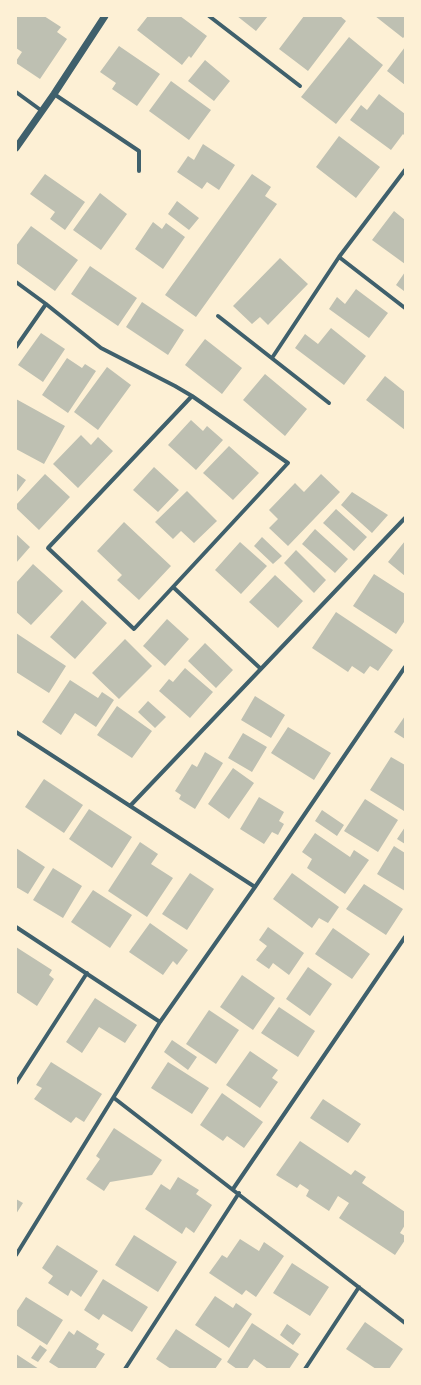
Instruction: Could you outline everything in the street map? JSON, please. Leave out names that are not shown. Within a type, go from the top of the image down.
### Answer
[{"type":"street","points":[[16,148],[54,94],[105,16]]},
{"type":"street","points":[[209,16],[300,86]]},
{"type":"street","points":[[16,92],[42,110]]},
{"type":"street","points":[[54,94],[139,151],[139,171]]},
{"type":"street","points":[[272,358],[339,257],[405,170]]},
{"type":"street","points":[[339,257],[405,308]]},
{"type":"street","points":[[16,282],[101,348],[176,386],[192,396],[288,463],[134,629],[48,548],[192,396]]},
{"type":"street","points":[[16,347],[46,304]]},
{"type":"street","points":[[218,316],[329,403]]},
{"type":"street","points":[[130,806],[405,518]]},
{"type":"street","points":[[173,587],[261,669]]},
{"type":"street","points":[[16,1255],[160,1022],[255,887],[405,667]]},
{"type":"street","points":[[16,732],[255,887]]},
{"type":"street","points":[[16,927],[160,1022]]},
{"type":"street","points":[[233,1189],[405,937]]},
{"type":"street","points":[[16,1083],[87,974]]},
{"type":"street","points":[[114,1098],[239,1193],[405,1323]]},
{"type":"street","points":[[125,1369],[239,1193]]},
{"type":"street","points":[[305,1369],[359,1287]]},
{"type":"building","points":[[16,16],[44,16],[61,27],[57,32],[67,39],[40,79],[16,63],[22,52],[16,48]]},
{"type":"building","points":[[148,16],[180,16],[207,36],[191,58],[189,56],[182,65],[137,30]]},
{"type":"building","points":[[237,16],[268,16],[256,31]]},
{"type":"building","points":[[304,16],[340,16],[346,21],[308,71],[279,49]]},
{"type":"building","points":[[375,16],[405,16],[405,36],[403,38]]},
{"type":"building","points":[[349,37],[383,65],[336,124],[301,97]]},
{"type":"building","points":[[119,46],[160,74],[137,106],[112,89],[116,83],[100,72]]},
{"type":"building","points":[[405,47],[405,85],[387,71]]},
{"type":"building","points":[[205,60],[230,81],[214,101],[188,81]]},
{"type":"building","points":[[171,81],[211,110],[189,140],[149,111]]},
{"type":"building","points":[[379,94],[405,114],[405,136],[403,134],[391,150],[350,120],[361,105],[367,110]]},
{"type":"building","points":[[339,136],[380,167],[356,198],[316,167]]},
{"type":"building","points":[[203,144],[235,165],[219,190],[207,182],[202,189],[177,172],[188,156],[194,160]]},
{"type":"building","points":[[45,174],[85,202],[65,230],[50,219],[55,212],[30,194]]},
{"type":"building","points":[[252,174],[271,187],[265,196],[277,204],[196,317],[165,295]]},
{"type":"building","points":[[100,193],[127,214],[101,250],[73,230]]},
{"type":"building","points":[[177,201],[199,218],[189,230],[168,214]]},
{"type":"building","points":[[394,211],[405,220],[405,264],[372,240]]},
{"type":"building","points":[[153,222],[162,229],[166,223],[185,237],[163,269],[135,249]]},
{"type":"building","points":[[31,226],[78,260],[55,291],[16,263],[16,246]]},
{"type":"building","points":[[280,258],[308,284],[268,325],[260,317],[252,324],[233,306]]},
{"type":"building","points":[[90,266],[137,298],[118,326],[71,294]]},
{"type":"building","points":[[405,272],[405,290],[404,291],[396,285]]},
{"type":"building","points":[[356,289],[388,313],[369,338],[329,309],[337,297],[345,304]]},
{"type":"building","points":[[142,302],[184,330],[168,355],[126,327]]},
{"type":"building","points":[[331,328],[366,356],[344,385],[295,348],[305,334],[318,344]]},
{"type":"building","points":[[41,333],[65,349],[43,382],[18,365]]},
{"type":"building","points":[[205,339],[242,368],[222,394],[185,365]]},
{"type":"building","points":[[67,358],[82,368],[85,364],[96,371],[68,413],[42,395]]},
{"type":"building","points":[[107,367],[131,385],[98,430],[74,412]]},
{"type":"building","points":[[265,374],[307,409],[285,436],[243,400]]},
{"type":"building","points":[[385,376],[405,392],[405,430],[366,400]]},
{"type":"building","points":[[16,399],[65,426],[44,464],[16,449]]},
{"type":"building","points":[[191,420],[203,431],[207,426],[223,440],[196,470],[168,445]]},
{"type":"building","points":[[81,435],[91,445],[98,437],[113,451],[78,488],[53,464]]},
{"type":"building","points":[[229,446],[259,473],[233,500],[203,473]]},
{"type":"building","points":[[154,467],[179,490],[158,512],[133,490]]},
{"type":"building","points":[[16,473],[26,480],[16,493]]},
{"type":"building","points":[[45,474],[70,497],[39,530],[16,508],[16,505]]},
{"type":"building","points":[[321,474],[340,492],[288,546],[269,528],[278,519],[269,510],[295,483],[304,492]]},
{"type":"building","points":[[187,491],[217,521],[194,543],[181,531],[173,539],[155,522]]},
{"type":"building","points":[[352,492],[388,515],[372,533],[341,505]]},
{"type":"building","points":[[336,509],[367,537],[354,551],[323,523]]},
{"type":"building","points":[[124,522],[171,566],[139,600],[117,580],[122,575],[97,551]]},
{"type":"building","points":[[315,529],[348,559],[335,573],[302,544]]},
{"type":"building","points":[[16,534],[30,547],[16,563]]},
{"type":"building","points":[[262,537],[282,556],[273,564],[254,546]]},
{"type":"building","points":[[405,541],[405,576],[388,562]]},
{"type":"building","points":[[240,542],[267,566],[241,594],[215,570]]},
{"type":"building","points":[[296,550],[326,580],[314,593],[284,563]]},
{"type":"building","points":[[33,564],[63,591],[31,625],[16,612],[16,583]]},
{"type":"building","points":[[374,574],[405,594],[405,623],[404,622],[396,634],[353,606]]},
{"type":"building","points":[[275,575],[303,601],[278,628],[249,602]]},
{"type":"building","points":[[82,600],[107,623],[75,659],[50,637]]},
{"type":"building","points":[[336,612],[393,650],[378,671],[370,666],[364,674],[352,666],[348,672],[312,648]]},
{"type":"building","points":[[167,619],[189,639],[165,666],[143,646]]},
{"type":"building","points":[[16,633],[66,666],[49,693],[16,672]]},
{"type":"building","points":[[125,639],[152,666],[119,699],[92,673]]},
{"type":"building","points":[[205,643],[233,670],[216,688],[188,661]]},
{"type":"building","points":[[185,668],[213,692],[190,718],[159,691],[169,679],[173,682]]},
{"type":"building","points":[[70,680],[98,698],[102,692],[114,700],[96,727],[75,713],[61,735],[42,722]]},
{"type":"building","points":[[255,696],[285,715],[271,738],[241,720]]},
{"type":"building","points":[[148,701],[166,717],[155,728],[138,712]]},
{"type":"building","points":[[117,706],[152,731],[132,758],[97,735]]},
{"type":"building","points":[[405,716],[405,739],[394,732]]},
{"type":"building","points":[[288,727],[331,753],[314,780],[271,753]]},
{"type":"building","points":[[243,733],[267,747],[252,772],[228,758]]},
{"type":"building","points":[[205,752],[223,763],[195,809],[179,799],[181,795],[175,791],[192,764],[197,767]]},
{"type":"building","points":[[391,757],[405,765],[404,811],[370,790]]},
{"type":"building","points":[[233,768],[254,783],[229,819],[208,804]]},
{"type":"building","points":[[44,779],[83,805],[64,833],[25,807]]},
{"type":"building","points":[[259,797],[284,812],[279,821],[284,824],[278,835],[272,832],[264,844],[240,829]]},
{"type":"building","points":[[365,799],[398,820],[378,852],[344,831]]},
{"type":"building","points":[[89,809],[132,837],[112,868],[69,839]]},
{"type":"building","points":[[322,810],[344,825],[337,836],[315,821]]},
{"type":"building","points":[[405,827],[405,844],[397,839]]},
{"type":"building","points":[[315,833],[350,857],[354,850],[369,860],[345,894],[307,868],[312,859],[302,852]]},
{"type":"building","points":[[140,842],[158,854],[151,864],[173,878],[147,917],[108,891]]},
{"type":"building","points":[[394,846],[405,853],[405,891],[377,874]]},
{"type":"building","points":[[16,848],[45,867],[28,894],[16,887]]},
{"type":"building","points":[[53,868],[82,886],[63,918],[33,900]]},
{"type":"building","points":[[190,873],[214,889],[187,930],[162,914]]},
{"type":"building","points":[[292,873],[339,907],[328,923],[319,918],[312,928],[273,899]]},
{"type":"building","points":[[364,884],[403,909],[386,935],[346,909]]},
{"type":"building","points":[[93,890],[132,915],[110,948],[71,922]]},
{"type":"building","points":[[150,923],[188,950],[177,965],[173,961],[163,975],[129,952]]},
{"type":"building","points":[[268,927],[304,953],[289,975],[273,963],[269,969],[256,960],[267,946],[259,940]]},
{"type":"building","points":[[333,928],[370,954],[352,979],[315,954]]},
{"type":"building","points":[[16,947],[52,970],[49,975],[54,979],[37,1006],[16,992]]},
{"type":"building","points":[[308,967],[332,984],[310,1016],[286,999]]},
{"type":"building","points":[[242,975],[275,998],[253,1030],[220,1007]]},
{"type":"building","points":[[95,998],[137,1025],[125,1043],[99,1027],[82,1053],[66,1042]]},
{"type":"building","points":[[279,1007],[315,1031],[298,1057],[261,1033]]},
{"type":"building","points":[[209,1010],[239,1030],[216,1064],[186,1044]]},
{"type":"building","points":[[172,1040],[197,1057],[188,1070],[164,1052]]},
{"type":"building","points":[[250,1051],[278,1070],[272,1078],[278,1082],[260,1108],[226,1085]]},
{"type":"building","points":[[51,1062],[102,1094],[84,1122],[76,1117],[71,1123],[34,1099],[42,1088],[36,1085]]},
{"type":"building","points":[[168,1062],[209,1088],[192,1114],[151,1088]]},
{"type":"building","points":[[222,1093],[263,1122],[244,1148],[227,1136],[223,1141],[200,1125]]},
{"type":"building","points":[[323,1099],[361,1124],[348,1143],[310,1118]]},
{"type":"building","points":[[114,1128],[162,1160],[152,1175],[110,1182],[104,1191],[86,1179],[100,1159],[96,1156]]},
{"type":"building","points":[[300,1141],[351,1175],[355,1170],[366,1177],[362,1183],[405,1212],[405,1225],[400,1233],[405,1236],[405,1240],[395,1255],[339,1218],[349,1203],[338,1196],[329,1211],[306,1196],[309,1190],[300,1184],[297,1188],[276,1175]]},
{"type":"building","points":[[178,1177],[199,1190],[196,1194],[212,1205],[194,1233],[186,1227],[182,1234],[145,1209],[161,1184],[170,1190]]},
{"type":"building","points":[[16,1199],[23,1203],[16,1214]]},
{"type":"building","points":[[134,1235],[177,1262],[158,1292],[115,1265]]},
{"type":"building","points":[[240,1239],[259,1251],[264,1242],[284,1256],[256,1297],[246,1290],[242,1295],[209,1273],[222,1255],[227,1258]]},
{"type":"building","points":[[57,1245],[98,1271],[81,1297],[71,1290],[68,1296],[48,1283],[53,1276],[42,1268]]},
{"type":"building","points":[[292,1263],[329,1287],[310,1316],[273,1293]]},
{"type":"building","points":[[103,1279],[148,1307],[132,1332],[103,1314],[99,1320],[84,1310]]},
{"type":"building","points":[[215,1296],[233,1308],[236,1303],[252,1314],[229,1348],[195,1325]]},
{"type":"building","points":[[26,1297],[63,1320],[47,1345],[16,1325],[16,1312]]},
{"type":"building","points":[[365,1322],[403,1349],[389,1369],[376,1369],[346,1349]]},
{"type":"building","points":[[252,1323],[299,1354],[289,1369],[268,1369],[254,1359],[247,1369],[237,1369],[227,1362]]},
{"type":"building","points":[[287,1324],[301,1334],[293,1345],[280,1335]]},
{"type":"building","points":[[176,1329],[222,1359],[215,1369],[171,1369],[156,1359]]},
{"type":"building","points":[[77,1330],[99,1344],[96,1349],[105,1354],[95,1369],[60,1369],[49,1362],[69,1331],[74,1335]]},
{"type":"building","points":[[40,1345],[47,1350],[38,1362],[31,1358]]},
{"type":"building","points":[[16,1354],[39,1369],[16,1369]]}]
